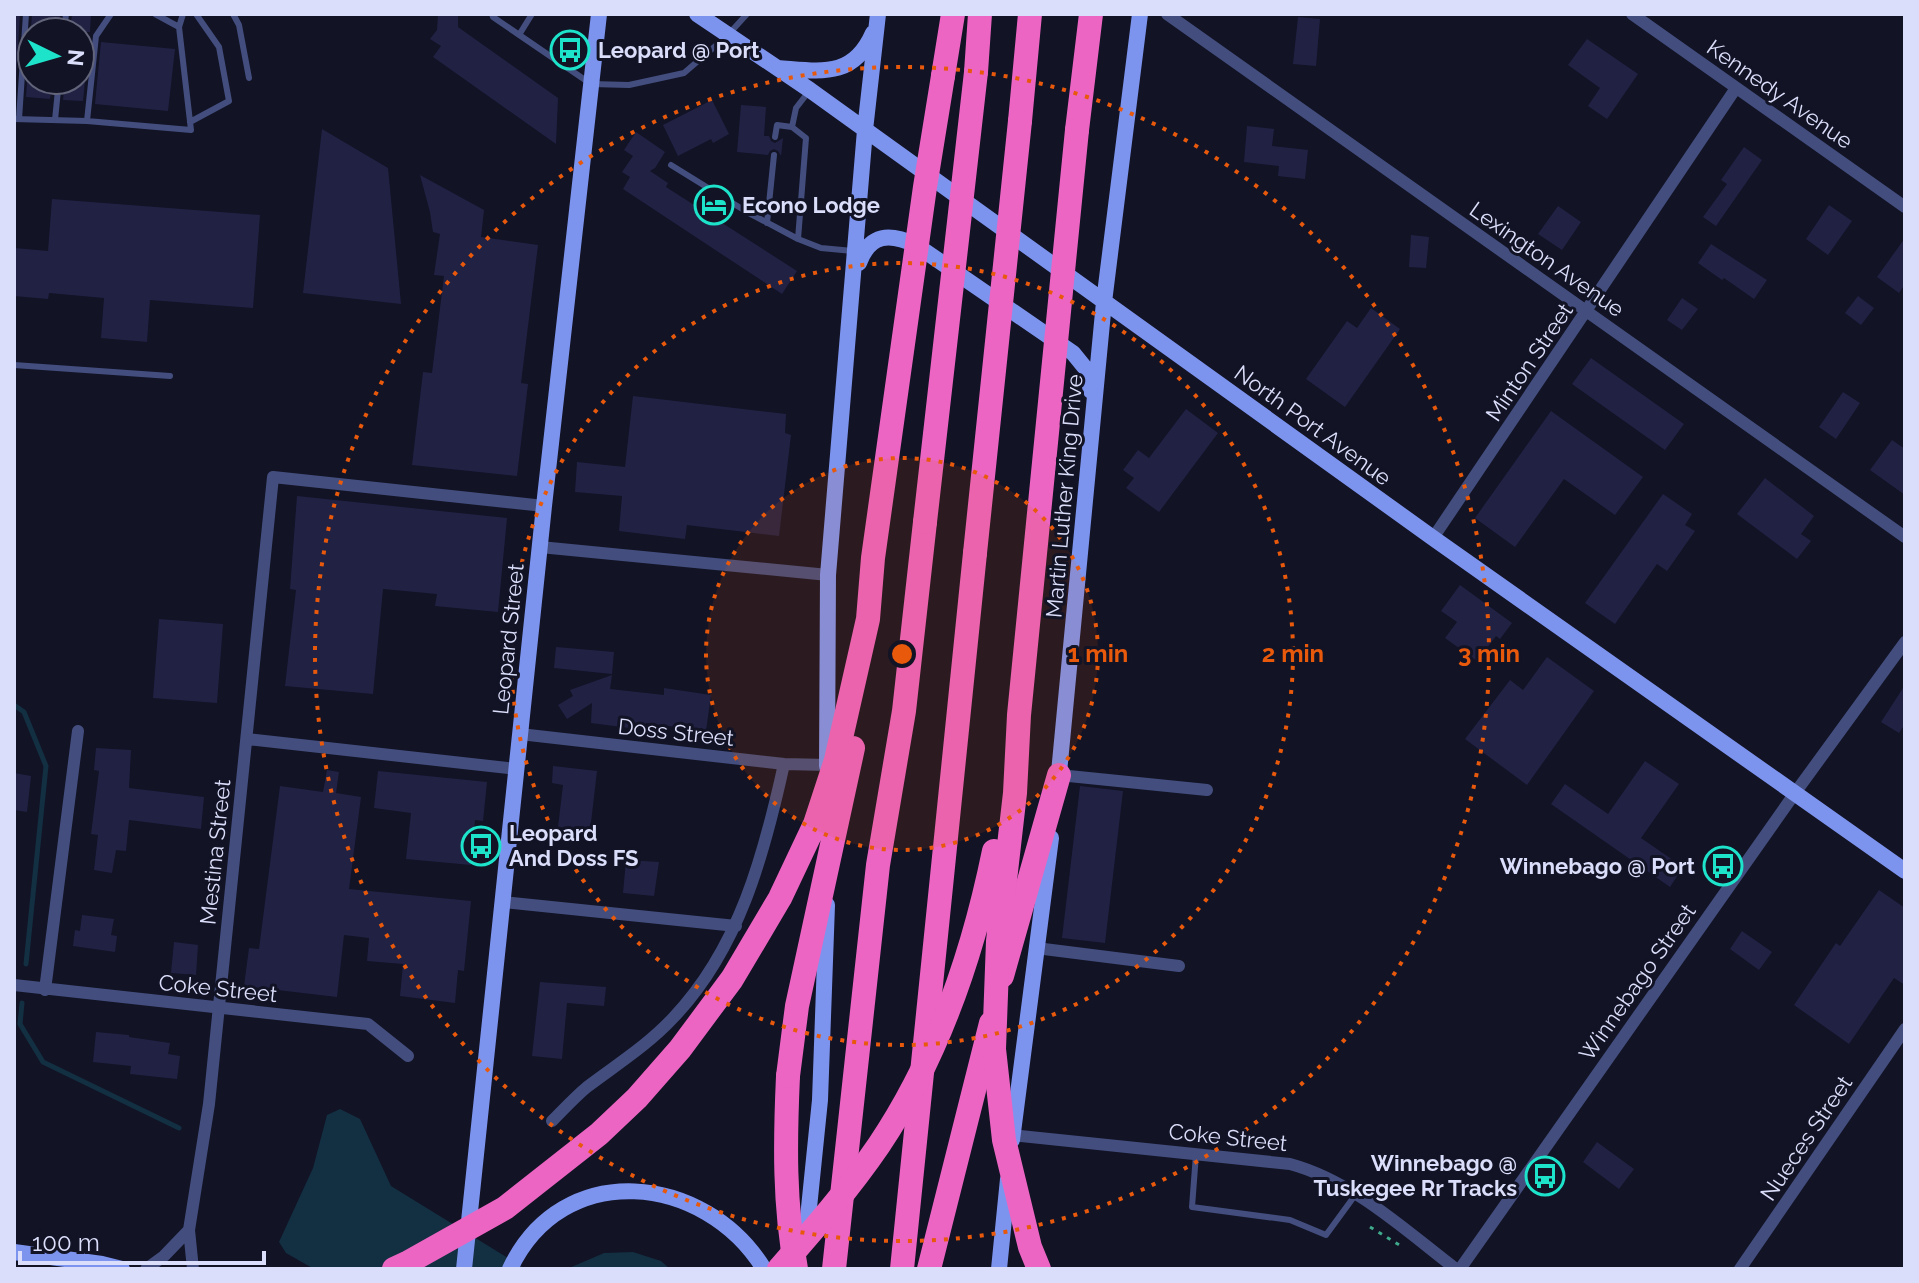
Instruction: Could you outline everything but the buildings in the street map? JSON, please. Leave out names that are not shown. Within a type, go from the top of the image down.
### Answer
[{"type":"highway","points":[[796,1269],[789,1230],[784,1143],[788,1076],[797,1006],[863,694],[873,558],[925,187],[953,14]]},
{"type":"highway","points":[[834,1269],[878,865],[904,711],[980,14]]},
{"type":"highway","points":[[902,1269],[1030,14]]},
{"type":"highway","points":[[1074,14],[1077,130]]},
{"type":"highway","points":[[1039,1269],[1030,1247],[1004,1140],[994,1049],[998,941],[1091,14]]},
{"type":"highway","points":[[394,1269],[505,1208],[599,1134],[637,1098],[680,1049],[732,979],[780,898],[815,824],[836,760],[868,619]]},
{"type":"highway","points":[[779,1269],[833,1207],[879,1144],[909,1094],[942,1024],[964,968],[984,901],[1019,715]]},
{"type":"highway","points":[[929,1269],[1011,941],[1059,775]]},
{"type":"main road","name":"Leopard Street","points":[[464,1269],[599,14]]},
{"type":"main road","name":"North Port Avenue","points":[[697,14],[810,90],[1433,538],[1905,871]]},
{"type":"main road","name":"Martin Luther King Drive","points":[[999,1269],[1012,1135],[1059,775],[1104,302],[1140,14]]},
{"type":"main road","points":[[778,68],[818,71],[842,67],[867,48],[878,19]]},
{"type":"main road","points":[[803,1269],[821,1086],[829,848],[828,575],[865,130],[878,19]]},
{"type":"main road","points":[[854,274],[869,245],[884,237],[899,237],[916,245],[1073,353],[1086,369],[1093,420]]},
{"type":"main road","points":[[510,1269],[530,1237],[550,1218],[574,1204],[606,1193],[646,1192],[668,1195],[713,1216],[745,1244],[764,1269]]},
{"type":"main road","points":[[14,1252],[122,1269]]},
{"type":"street","name":"Lexington Avenue","points":[[1167,14],[1905,537]]},
{"type":"street","name":"Kennedy Avenue","points":[[1632,14],[1905,207]]},
{"type":"street","name":"Minton Street","points":[[1433,538],[1736,88]]},
{"type":"street","name":"Mestina Street","points":[[193,1269],[189,1230],[209,1104],[273,477],[544,506]]},
{"type":"street","points":[[540,547],[828,575]]},
{"type":"street","name":"Winnebago Street","points":[[1458,1269],[1905,642]]},
{"type":"street","points":[[45,990],[78,731]]},
{"type":"street","name":"Doss Street","points":[[520,734],[784,764],[827,765]]},
{"type":"street","points":[[247,739],[517,769]]},
{"type":"street","points":[[552,1121],[585,1089],[647,1043],[673,1018],[720,955],[736,926],[755,874],[784,764]]},
{"type":"street","points":[[1059,775],[1207,790]]},
{"type":"street","points":[[503,902],[736,926]]},
{"type":"street","points":[[1036,948],[1179,966]]},
{"type":"street","name":"Coke Street","points":[[14,985],[368,1024],[408,1056]]},
{"type":"street","name":"Nueces Street","points":[[1740,1269],[1905,1029]]},
{"type":"street","name":"Coke Street","points":[[1012,1135],[1290,1164],[1312,1170],[1356,1194],[1458,1269]]},
{"type":"street","points":[[146,1269],[164,1256],[189,1230]]},
{"type":"lane","points":[[26,14],[16,119],[87,121],[191,130],[179,27],[183,14]]},
{"type":"lane","points":[[87,121],[96,36],[111,14]]},
{"type":"lane","points":[[155,14],[179,27]]},
{"type":"lane","points":[[190,122],[229,101],[219,47],[196,14]]},
{"type":"lane","points":[[233,14],[239,25],[249,78]]},
{"type":"lane","points":[[492,14],[591,84],[629,85],[684,73],[747,14]]},
{"type":"lane","points":[[519,35],[532,14]]},
{"type":"lane","points":[[792,127],[796,108],[810,90]]},
{"type":"lane","points":[[55,120],[57,96]]},
{"type":"lane","points":[[775,137],[777,125],[792,127],[806,138],[798,239]]},
{"type":"lane","points":[[767,223],[774,155]]},
{"type":"lane","points":[[671,165],[798,239],[821,248],[856,251]]},
{"type":"lane","points":[[14,365],[170,376]]},
{"type":"lane","points":[[1196,1154],[1192,1207],[1290,1220],[1326,1235],[1356,1194]]},
{"type":"water","points":[[340,1109],[360,1119],[391,1186],[526,1269],[314,1269],[286,1253],[279,1242],[313,1168],[327,1115]]},
{"type":"water","points":[[633,1252],[661,1261],[670,1269],[567,1269],[604,1253]]},
{"type":"waterway","points":[[14,705],[24,712],[46,766],[26,964]]},
{"type":"waterway","points":[[22,1003],[20,1024],[43,1062],[179,1128]]},
{"type":"place","name":"Leopard @ Port","points":[[570,50]]},
{"type":"place","name":"Econo Lodge","points":[[714,205]]},
{"type":"place","name":"Leopard And Doss FS","points":[[481,846]]},
{"type":"place","name":"Winnebago @ Port","points":[[1723,866]]},
{"type":"place","name":"Winnebago @ Tuskegee Rr Tracks","points":[[1545,1176]]}]
